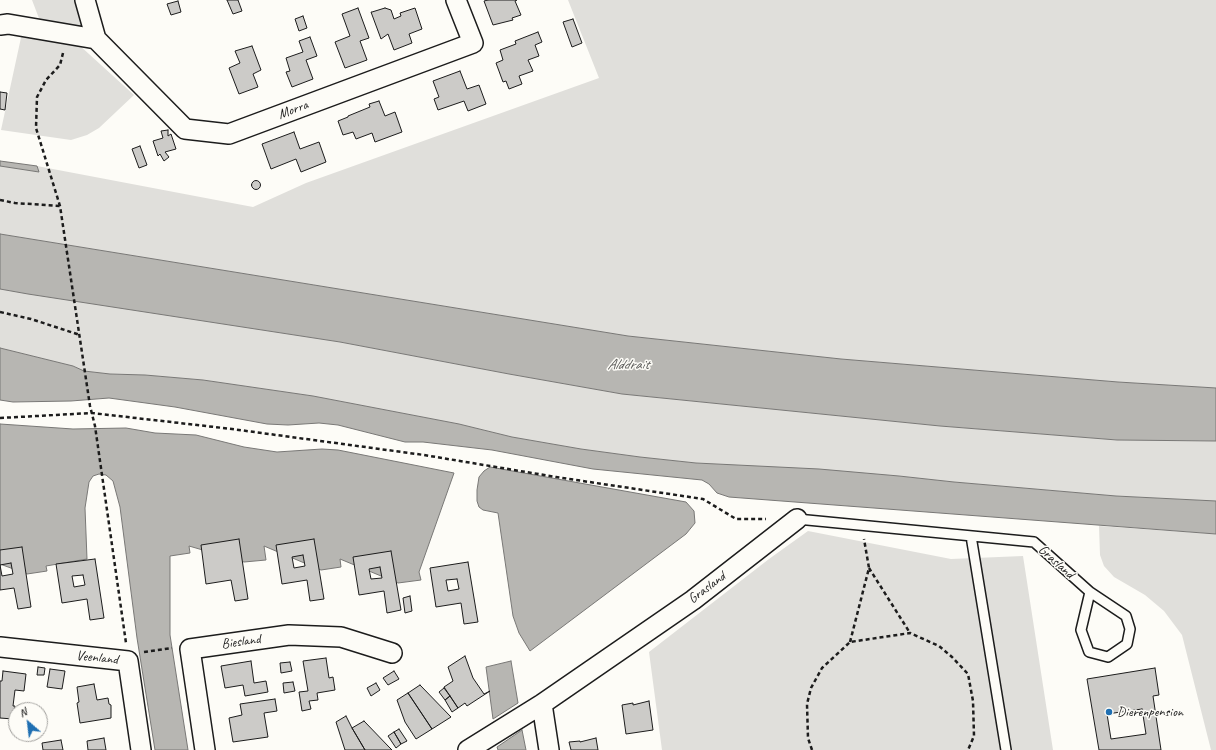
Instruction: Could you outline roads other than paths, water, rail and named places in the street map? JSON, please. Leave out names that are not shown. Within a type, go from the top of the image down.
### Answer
[{"type":"street","name":"Morra","points":[[85,0],[96,39],[185,128],[229,134],[473,43],[456,0]]},
{"type":"street","points":[[0,24],[8,24],[96,39]]},
{"type":"street","name":"Grasland","points":[[468,750],[539,706],[693,600],[797,519]]},
{"type":"street","name":"Biesland","points":[[205,750],[190,649],[289,635],[341,636],[392,654]]},
{"type":"street","name":"Veenland","points":[[0,646],[133,657],[141,750]]},
{"type":"street","points":[[539,706],[550,750]]},
{"type":"lane","name":"Grasland","points":[[797,519],[1034,542],[1090,592],[1126,616],[1130,629],[1127,644],[1108,658],[1089,652],[1081,630],[1090,592]]},
{"type":"lane","points":[[971,536],[1006,750]]},
{"type":"water","points":[[0,161],[37,166],[39,172],[0,166]]},
{"type":"water","name":"Alddrait","points":[[0,234],[628,336],[841,359],[1118,382],[1216,388],[1216,441],[1117,440],[940,426],[622,394],[340,342],[28,294],[0,289]]},
{"type":"water","points":[[0,348],[73,366],[84,371],[203,380],[313,396],[459,424],[512,437],[581,449],[640,457],[696,463],[819,469],[1116,496],[1216,501],[1216,534],[729,497],[717,493],[709,484],[702,480],[593,469],[492,450],[423,442],[405,442],[338,425],[319,423],[288,425],[267,424],[175,407],[109,398],[71,401],[13,402],[0,400]]},
{"type":"water","points":[[0,424],[73,429],[126,428],[155,433],[196,435],[244,447],[277,452],[322,449],[338,450],[454,473],[419,572],[421,580],[398,583],[340,559],[341,567],[321,570],[264,546],[266,560],[244,562],[189,546],[190,553],[170,556],[170,635],[188,750],[155,750],[137,638],[120,507],[113,481],[106,475],[99,474],[93,476],[89,482],[85,508],[87,559],[46,566],[47,571],[27,574],[0,564]]},
{"type":"water","points":[[490,467],[686,502],[694,511],[695,523],[686,534],[530,651],[519,633],[513,616],[498,513],[483,510],[479,507],[477,501],[479,477]]},
{"type":"water","points":[[511,661],[518,703],[493,719],[486,667]]},
{"type":"water","points":[[522,730],[526,750],[498,750],[497,747]]},
{"type":"place","name":"Dierenpension","points":[[1109,712]]}]
